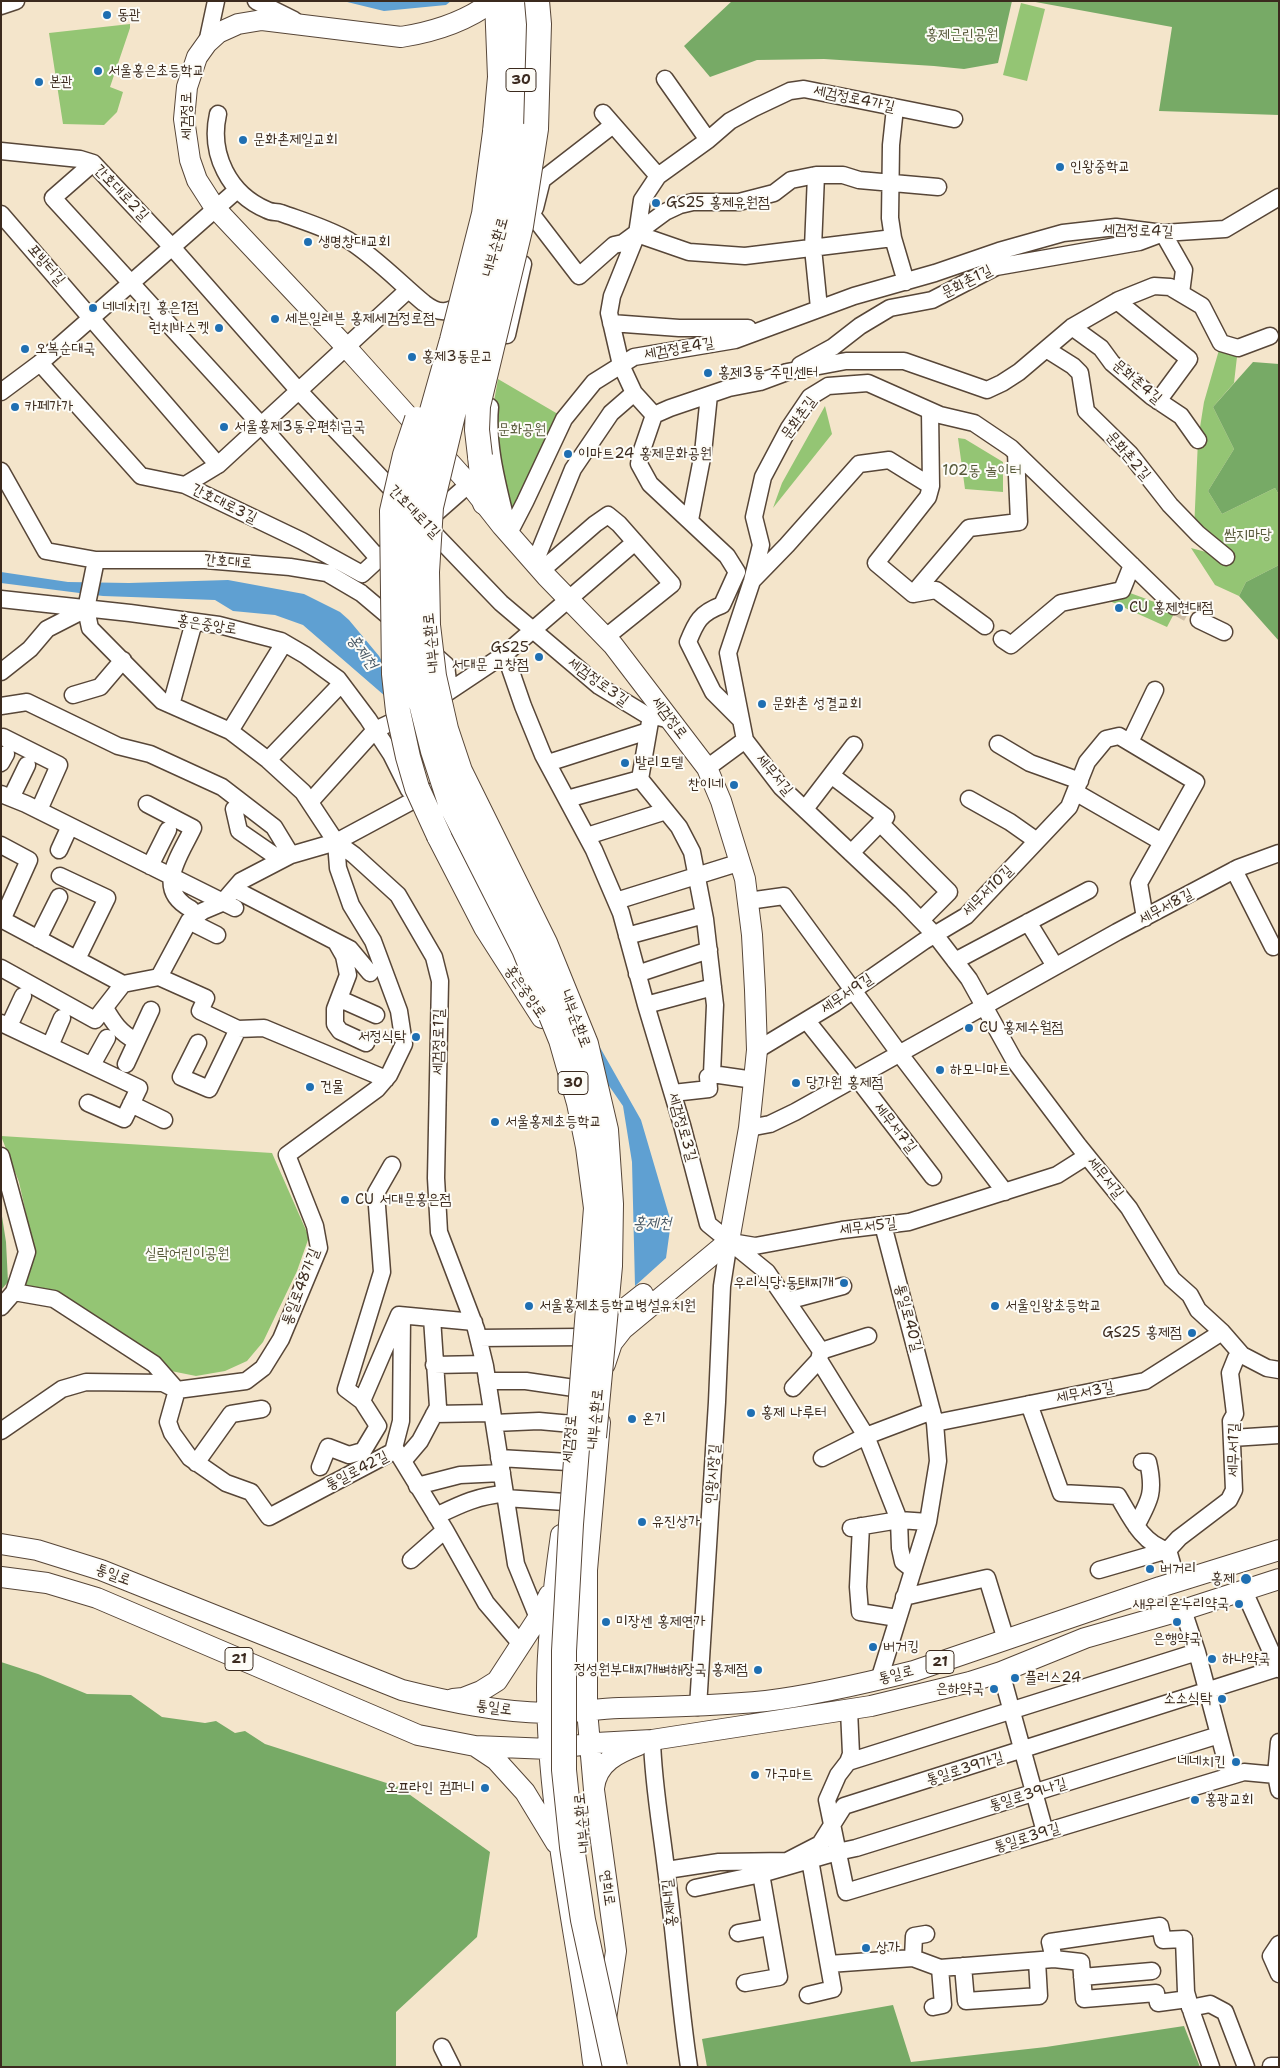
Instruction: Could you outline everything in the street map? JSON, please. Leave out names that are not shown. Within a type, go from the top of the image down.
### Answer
[{"type":"highway","name":"내부순환로","points":[[497,1],[510,25],[521,86],[506,133],[428,425],[413,500],[408,570],[410,625],[419,694],[433,751],[450,803],[524,949],[561,1040],[579,1103],[589,1156],[596,1208],[564,1651],[564,1770],[572,1847],[583,1920],[615,2067]]},
{"type":"highway","name":"내부순환로","points":[[510,25],[520,1]]},
{"type":"highway","points":[[485,503],[476,430],[478,406],[521,226],[536,129],[537,1]]},
{"type":"highway","name":"내부순환로","points":[[506,133],[510,194],[470,344],[431,508],[427,572],[428,625],[434,676],[446,729],[460,771],[545,943],[586,1044],[606,1130],[610,1204],[610,1266],[586,1529],[576,1682],[576,1753],[595,1918],[625,2067]]},
{"type":"highway","points":[[452,340],[428,389],[412,431],[392,511],[394,674],[398,711],[408,757],[418,788],[440,836],[486,927],[543,1016]]},
{"type":"main road","name":"세검정로","points":[[494,1],[479,12],[442,27],[418,34],[387,36],[262,20],[226,28],[207,43],[197,57],[191,72],[185,102],[184,119],[187,147],[193,171],[215,208],[346,347],[469,484],[508,533],[606,637],[707,768],[721,801],[740,862],[748,900],[752,935],[757,1050],[749,1128],[729,1242],[712,1239],[701,1255],[621,1321],[602,1330],[584,1355],[576,1379],[565,1502],[554,1587],[547,1689],[548,1713]]},
{"type":"main road","name":"세검정로","points":[[587,1710],[587,1570],[606,1362],[621,1321]]},
{"type":"main road","name":"통일로","points":[[1,1544],[37,1550],[101,1570],[402,1690],[445,1701],[548,1713],[698,1707],[767,1700],[879,1680],[914,1671],[1177,1581],[1279,1550]]},
{"type":"main road","name":"통일로","points":[[1,1577],[47,1583],[97,1598],[418,1736],[475,1746],[550,1749],[652,1740],[848,1710],[970,1682],[1001,1672],[1086,1638],[1183,1610],[1279,1579]]},
{"type":"main road","points":[[445,1701],[463,1698],[497,1681],[538,1618],[554,1587]]},
{"type":"main road","name":"연희로","points":[[587,1710],[594,1790],[616,1951],[600,2060],[601,2067]]},
{"type":"main road","points":[[548,1713],[560,1849],[593,2067]]},
{"type":"main road","points":[[594,1790],[597,1774],[609,1759],[652,1740]]},
{"type":"main road","points":[[475,1746],[496,1760],[525,1792],[560,1849]]},
{"type":"street","points":[[1,6],[16,1]]},
{"type":"street","points":[[207,43],[216,1]]},
{"type":"street","points":[[256,1],[285,17],[312,27]]},
{"type":"street","points":[[666,79],[708,140]]},
{"type":"street","name":"세검정로4가길","points":[[621,365],[608,313],[612,296],[638,234],[642,200],[658,176],[708,140],[730,121],[790,91],[804,89],[954,119]]},
{"type":"street","points":[[895,108],[891,145],[890,218],[893,238],[906,282]]},
{"type":"street","name":"세검정로","points":[[218,114],[215,135],[217,150],[226,173],[237,190],[246,199],[267,211],[278,211],[349,241],[431,309],[444,312],[486,294],[517,297]]},
{"type":"street","points":[[508,533],[494,466],[488,423],[494,385],[517,297],[538,188],[542,180],[608,119],[658,176]]},
{"type":"street","name":"간호대로2길","points":[[1,151],[80,159],[93,163],[172,246]]},
{"type":"street","points":[[93,163],[53,198],[260,424],[378,558],[424,523],[469,484]]},
{"type":"street","points":[[816,175],[813,248],[819,308]]},
{"type":"street","points":[[533,216],[579,276],[614,245],[623,243],[638,234],[665,212],[680,205],[693,202],[739,202],[774,193],[790,180],[816,175],[843,175],[859,180],[938,187]]},
{"type":"street","points":[[1,391],[40,363],[237,190]]},
{"type":"street","name":"세검정로4길","points":[[508,533],[525,502],[564,419],[594,382],[634,357],[735,340],[854,296],[906,282],[998,251],[1063,233],[1116,227],[1163,233],[1225,229],[1279,197]]},
{"type":"street","name":"포방터길","points":[[1,214],[92,317]]},
{"type":"street","points":[[1163,233],[1184,270],[1181,293]]},
{"type":"street","name":"문화촌1길","points":[[787,372],[833,346],[860,326],[890,308],[932,300],[996,267],[1139,242],[1163,233]]},
{"type":"street","points":[[638,234],[683,251],[745,256],[893,238]]},
{"type":"street","name":"간호대로1길","points":[[172,246],[298,390],[500,603],[532,631]]},
{"type":"street","points":[[741,720],[713,692],[688,642],[696,623],[708,610],[722,605],[738,572],[727,556],[650,484],[639,464],[654,415],[729,388],[760,382],[787,372],[846,361],[904,361],[987,390],[1019,372],[1072,327],[1117,301],[1154,286],[1170,287],[1202,306],[1220,343],[1238,348],[1270,336]]},
{"type":"street","points":[[92,317],[218,465],[260,424],[408,290]]},
{"type":"street","points":[[1117,301],[1189,359],[1158,401]]},
{"type":"street","points":[[611,322],[679,328],[732,330],[768,327]]},
{"type":"street","name":"문화촌4길","points":[[1072,327],[1101,348],[1112,363],[1158,401],[1181,416],[1198,440]]},
{"type":"street","name":"문화촌2길","points":[[1046,349],[1073,366],[1080,373],[1086,411],[1130,454],[1170,505],[1198,534],[1226,557]]},
{"type":"street","points":[[40,363],[141,476],[185,486]]},
{"type":"street","points":[[621,365],[634,393],[654,415]]},
{"type":"street","name":"문화촌길","points":[[745,740],[728,653],[752,581],[761,545],[754,517],[763,476],[789,428],[810,397],[828,386],[868,383],[940,415],[974,423],[1016,453],[1132,565],[1166,602]]},
{"type":"street","points":[[538,566],[573,470],[611,413],[634,393]]},
{"type":"street","points":[[690,520],[703,453],[709,395]]},
{"type":"street","points":[[930,411],[931,486],[928,497],[876,563],[913,594],[936,590],[985,626]]},
{"type":"street","points":[[913,594],[969,528],[1019,522],[1016,453]]},
{"type":"street","points":[[752,581],[787,545],[859,464],[889,460],[931,486]]},
{"type":"street","name":"간호대로3길","points":[[185,486],[218,465]]},
{"type":"street","name":"간호대로","points":[[1,471],[46,551],[96,560],[205,560],[290,567],[327,573],[361,593],[446,664],[449,690]]},
{"type":"street","name":"간호대로3길","points":[[185,486],[302,541],[362,574],[378,558]]},
{"type":"street","points":[[538,566],[608,516],[619,524],[672,584],[606,637]]},
{"type":"street","points":[[310,802],[375,730],[434,700],[505,654],[635,542]]},
{"type":"street","points":[[1,672],[30,649],[47,629],[86,608],[96,560]]},
{"type":"street","points":[[1002,639],[1011,645],[1061,603],[1122,590],[1132,565]]},
{"type":"street","name":"홍은중앙로","points":[[1,599],[194,622],[251,632],[284,643],[305,655],[341,684],[375,730],[391,754],[484,935],[543,1016],[558,1049],[567,1076],[585,1160],[587,1206],[576,1379]]},
{"type":"street","name":"세검정로1길","points":[[86,608],[90,628],[162,701],[230,732],[268,760],[304,792],[336,842],[354,855],[398,896],[434,957],[440,981],[436,1178],[439,1232],[474,1322],[487,1381],[516,1564],[538,1618]]},
{"type":"street","points":[[1198,620],[1224,632]]},
{"type":"street","points":[[171,705],[194,622]]},
{"type":"street","name":"세검정로3길","points":[[532,631],[599,686],[645,714],[649,724]]},
{"type":"street","points":[[230,732],[284,643]]},
{"type":"street","name":"세검정로3길","points":[[505,654],[523,706],[548,763],[587,836],[616,902],[673,1094],[708,1224],[767,1272],[787,1301],[866,1436],[899,1520]]},
{"type":"street","points":[[73,695],[100,688],[123,660]]},
{"type":"street","points":[[268,760],[341,684]]},
{"type":"street","points":[[1130,742],[1155,690]]},
{"type":"street","points":[[1,706],[27,702],[118,746],[150,754],[222,787],[274,827],[286,857]]},
{"type":"street","name":"세검정로3길","points":[[548,763],[649,724],[671,720]]},
{"type":"street","name":"세검정로","points":[[640,779],[649,724]]},
{"type":"street","name":"홍은중앙로","points":[[375,730],[395,742],[430,792],[496,919],[536,977],[564,1025],[584,1078],[599,1142],[604,1184],[602,1330]]},
{"type":"street","name":"세무서10길","points":[[936,936],[966,916],[1069,807],[1087,762],[1106,739],[1119,736],[1196,782],[1139,883],[1145,918]]},
{"type":"street","points":[[3,737],[60,765],[39,810]]},
{"type":"street","points":[[707,768],[745,740]]},
{"type":"street","name":"세무서길","points":[[745,740],[781,787],[936,936],[969,980],[986,1007],[1014,1060],[1129,1208],[1172,1279],[1190,1295],[1198,1310],[1222,1332],[1242,1355],[1267,1368],[1279,1370]]},
{"type":"street","points":[[998,744],[1030,763],[1078,786],[1162,842]]},
{"type":"street","name":"세무서길","points":[[805,809],[854,745]]},
{"type":"street","points":[[27,766],[6,796],[39,810],[229,905]]},
{"type":"street","points":[[831,775],[886,817],[851,853]]},
{"type":"street","points":[[567,799],[640,779],[679,827],[692,852],[704,915],[715,1005],[712,1074],[708,1077],[709,1089],[673,1094]]},
{"type":"street","points":[[229,905],[234,889],[241,881],[286,857],[336,842],[430,792]]},
{"type":"street","points":[[969,799],[1010,822],[1036,842]]},
{"type":"street","points":[[147,804],[193,828],[170,876],[172,891],[190,915],[217,936]]},
{"type":"street","points":[[234,810],[239,831],[286,857]]},
{"type":"street","points":[[587,836],[666,811]]},
{"type":"street","points":[[880,823],[949,892],[921,920]]},
{"type":"street","points":[[59,850],[70,826]]},
{"type":"street","points":[[150,866],[168,830]]},
{"type":"street","name":"통일로48가길","points":[[1,1431],[62,1389],[86,1382],[163,1383],[178,1390],[246,1381],[263,1368],[281,1339],[319,1248],[315,1226],[287,1155],[378,1089],[386,1079],[404,1044],[399,1011],[373,941],[348,896],[338,868],[336,842]]},
{"type":"street","points":[[1,845],[29,860],[2,920],[122,984],[159,977],[206,998],[200,1011],[238,1029],[264,1028],[386,1079]]},
{"type":"street","name":"세무서8길","points":[[986,1007],[1055,966],[1234,870],[1279,853]]},
{"type":"street","points":[[616,902],[740,862]]},
{"type":"street","points":[[1234,870],[1273,948]]},
{"type":"street","points":[[60,876],[107,898],[77,959]]},
{"type":"street","points":[[234,889],[350,949],[370,973]]},
{"type":"street","points":[[955,961],[1089,890]]},
{"type":"street","points":[[748,900],[784,896],[899,1053],[1005,1192]]},
{"type":"street","points":[[38,939],[59,897]]},
{"type":"street","points":[[159,977],[190,915],[229,905]]},
{"type":"street","points":[[627,936],[704,915]]},
{"type":"street","points":[[1028,922],[1055,966]]},
{"type":"street","name":"세무서9길","points":[[757,1050],[806,1021],[924,941],[936,936]]},
{"type":"street","points":[[336,942],[344,956],[348,975],[335,1009],[335,1024],[340,1031],[366,1043]]},
{"type":"street","points":[[637,974],[709,950]]},
{"type":"street","points":[[3,972],[95,1020],[122,984]]},
{"type":"street","points":[[646,1005],[713,987]]},
{"type":"street","points":[[23,996],[5,1024],[139,1088],[124,1119],[88,1103]]},
{"type":"street","points":[[340,999],[376,1015]]},
{"type":"street","points":[[749,1128],[770,1124],[855,1079],[971,1013],[986,1007]]},
{"type":"street","points":[[105,1008],[123,1034],[136,1041]]},
{"type":"street","points":[[126,1064],[151,1010]]},
{"type":"street","points":[[50,1046],[62,1018]]},
{"type":"street","name":"세무서7길","points":[[806,1021],[933,1177]]},
{"type":"street","points":[[198,1043],[181,1077],[209,1089],[238,1029]]},
{"type":"street","points":[[92,1066],[107,1038]]},
{"type":"street","points":[[712,1074],[754,1080]]},
{"type":"street","points":[[131,1104],[164,1120]]},
{"type":"street","points":[[1,1156],[27,1252],[14,1292],[1,1307]]},
{"type":"street","name":"세무서5길","points":[[729,1242],[755,1246],[842,1230],[909,1222],[1057,1175],[1087,1156]]},
{"type":"street","points":[[320,1467],[328,1447],[349,1455],[363,1451],[378,1426],[362,1401],[346,1390],[382,1272],[376,1193],[392,1166]]},
{"type":"street","name":"통일로40길","points":[[879,1680],[928,1522],[938,1461],[933,1417],[883,1225]]},
{"type":"street","name":"인왕시장길","points":[[698,1707],[717,1402],[722,1286],[729,1242]]},
{"type":"street","points":[[787,1301],[843,1286]]},
{"type":"street","points":[[14,1292],[54,1299],[154,1364],[178,1390]]},
{"type":"street","points":[[401,1315],[474,1322]]},
{"type":"street","points":[[362,1401],[401,1315]]},
{"type":"street","points":[[398,1457],[401,1421],[401,1315]]},
{"type":"street","points":[[398,1457],[420,1441],[438,1406],[432,1318]]},
{"type":"street","name":"세무서3길","points":[[933,1417],[1030,1404],[1145,1381],[1222,1332]]},
{"type":"street","points":[[793,1388],[820,1356],[868,1336]]},
{"type":"street","points":[[478,1338],[580,1337]]},
{"type":"street","name":"세무서1길","points":[[1099,1570],[1168,1550],[1179,1538],[1229,1500],[1234,1490],[1232,1420],[1235,1414],[1230,1372],[1236,1358],[1242,1355]]},
{"type":"street","points":[[434,1365],[484,1364]]},
{"type":"street","points":[[487,1381],[576,1379]]},
{"type":"street","name":"통일로42길","points":[[178,1390],[168,1422],[172,1433],[190,1458],[226,1483],[251,1492],[269,1517],[398,1457],[445,1530],[486,1603],[521,1644]]},
{"type":"street","points":[[1030,1404],[1061,1493],[1118,1496],[1136,1526],[1160,1548],[1168,1550],[1177,1581]]},
{"type":"street","points":[[196,1463],[231,1414],[262,1409]]},
{"type":"street","points":[[434,1414],[538,1420],[572,1424]]},
{"type":"street","points":[[822,1458],[866,1436],[933,1417]]},
{"type":"street","points":[[1232,1438],[1279,1435]]},
{"type":"street","points":[[418,1486],[500,1466],[568,1462]]},
{"type":"street","points":[[1136,1526],[1150,1501],[1152,1481],[1148,1462],[1142,1462]]},
{"type":"street","points":[[436,1516],[474,1498],[505,1496],[565,1502]]},
{"type":"street","points":[[899,1520],[900,1548],[903,1562],[912,1569]]},
{"type":"street","points":[[897,1618],[860,1612],[856,1527],[899,1520],[928,1522]]},
{"type":"street","points":[[411,1560],[445,1530]]},
{"type":"street","points":[[904,1597],[988,1578],[1006,1640]]},
{"type":"street","points":[[1244,1591],[1278,1669]]},
{"type":"street","points":[[1183,1610],[1197,1652],[1230,1776]]},
{"type":"street","points":[[848,1762],[1197,1652]]},
{"type":"street","name":"통일로39가길","points":[[817,1854],[832,1824],[844,1806],[1278,1669]]},
{"type":"street","points":[[1001,1672],[1045,1832]]},
{"type":"street","points":[[832,1824],[827,1800],[838,1775],[848,1762],[851,1754],[848,1710]]},
{"type":"street","name":"통일로39나길","points":[[817,1854],[856,1848],[1219,1735]]},
{"type":"street","name":"홍제내길","points":[[652,1740],[652,1763],[667,1870],[682,2022],[689,2067]]},
{"type":"street","name":"통일로39길","points":[[832,1824],[846,1892],[1244,1772],[1277,1783],[1279,1742]]},
{"type":"street","points":[[667,1870],[719,1862],[787,1861],[817,1854]]},
{"type":"street","points":[[695,1888],[761,1874],[817,1854]]},
{"type":"street","points":[[808,1995],[833,1989],[817,1854]]},
{"type":"street","points":[[745,1983],[779,1977],[761,1874]]},
{"type":"street","points":[[1054,1959],[1050,1942],[1160,1926],[1163,1940],[1184,1939],[1189,2004],[1211,2067]]},
{"type":"street","points":[[738,1933],[770,1927]]},
{"type":"street","points":[[913,1958],[914,1936],[926,1934]]},
{"type":"street","points":[[1279,1944],[1271,1956],[1279,1974]]},
{"type":"street","points":[[829,1964],[913,1958],[940,1968],[1054,1959],[1081,1962],[1084,1999],[1156,1992],[1158,2003],[1210,2004],[1225,2012],[1246,2067]]},
{"type":"street","points":[[963,1966],[966,2001],[1039,1996],[1037,1961]]},
{"type":"street","points":[[933,2007],[943,2005],[940,1968]]},
{"type":"street","points":[[1082,1977],[1152,1970]]},
{"type":"street","points":[[442,2047],[452,2067]]},
{"type":"green space","name":"홍제근린공원","points":[[732,1],[1012,1],[998,63],[964,69],[824,59],[757,60],[710,77],[684,46]]},
{"type":"green space","points":[[1030,1],[1279,1],[1279,115],[1159,111],[1172,27]]},
{"type":"green space","points":[[1021,3],[1045,9],[1027,81],[1003,75]]},
{"type":"green space","points":[[130,24],[110,87],[123,92],[117,112],[104,125],[63,124],[49,33]]},
{"type":"green space","name":"쌈지마당","points":[[1221,343],[1238,348],[1234,383],[1213,407],[1234,449],[1208,491],[1222,514],[1275,488],[1279,495],[1279,565],[1246,582],[1239,596],[1215,585],[1191,548],[1225,557],[1194,530],[1198,440],[1204,402]]},
{"type":"green space","points":[[1253,362],[1279,364],[1279,495],[1275,488],[1222,514],[1208,491],[1234,449],[1213,407]]},
{"type":"green space","name":"문화공원","points":[[498,379],[563,417],[510,527],[490,424]]},
{"type":"green space","points":[[825,406],[832,434],[773,508],[782,483]]},
{"type":"green space","name":"102동 놀이터","points":[[958,438],[965,439],[1003,462],[1003,492],[965,489]]},
{"type":"green space","points":[[1279,565],[1279,641],[1239,596],[1246,582]]},
{"type":"green space","points":[[1122,590],[1177,608],[1167,627],[1103,598]]},
{"type":"green space","name":"실락어린이공원","points":[[1,1136],[272,1153],[309,1237],[297,1271],[263,1342],[247,1361],[225,1371],[196,1376],[171,1371],[23,1291],[32,1257],[27,1218],[19,1182]]},
{"type":"green space","points":[[1,1210],[6,1242],[8,1282],[1,1290]]},
{"type":"green space","points":[[1,1662],[38,1674],[87,1694],[131,1695],[162,1717],[205,1723],[216,1721],[235,1733],[245,1731],[265,1744],[399,1787],[490,1852],[477,1937],[396,2012],[396,2067],[1,2067]]},
{"type":"green space","points":[[893,2005],[911,2062],[1046,2047],[1184,2026],[1200,2067],[707,2067],[702,2039]]},
{"type":"water","points":[[343,1],[451,1],[446,5],[384,11]]},
{"type":"water","name":"홍제천","points":[[1,572],[68,582],[129,583],[228,580],[304,594],[340,612],[349,620],[379,656],[641,1120],[671,1222],[666,1258],[635,1286],[632,1162],[623,1106],[580,1044],[460,814],[400,709],[303,625],[275,615],[233,611],[215,600],[103,596],[1,583]]},
{"type":"tunnel","points":[[1174,606],[1199,620]]},
{"type":"place","name":"동관","points":[[107,15]]},
{"type":"place","name":"서울홍은초등학교","points":[[98,71]]},
{"type":"place","name":"본관","points":[[39,82]]},
{"type":"place","name":"문화촌제일교회","points":[[243,140]]},
{"type":"place","name":"인왕중학교","points":[[1060,167]]},
{"type":"place","name":"GS25 홍제유원점","points":[[656,203]]},
{"type":"place","name":"생명창대교회","points":[[308,242]]},
{"type":"place","name":"네네치킨 홍은1점","points":[[93,308]]},
{"type":"place","name":"세븐일레븐 홍제세검정로점","points":[[275,319]]},
{"type":"place","name":"런치바스켓","points":[[219,328]]},
{"type":"place","name":"오복순대국","points":[[25,349]]},
{"type":"place","name":"홍제3동문고","points":[[412,357]]},
{"type":"place","name":"홍제3동 주민센터","points":[[708,373]]},
{"type":"place","name":"카페가가","points":[[15,407]]},
{"type":"place","name":"서울홍제3동우편취급국","points":[[224,427]]},
{"type":"place","name":"이마트24 홍제문화공원","points":[[568,454]]},
{"type":"place","name":"CU 홍제현대점","points":[[1119,608]]},
{"type":"place","name":"GS25 서대문 고창점","points":[[539,657]]},
{"type":"place","name":"문화촌 성결교회","points":[[762,704]]},
{"type":"place","name":"발리모텔","points":[[625,763]]},
{"type":"place","name":"찬이네","points":[[734,785]]},
{"type":"place","name":"CU 홍제수월점","points":[[969,1028]]},
{"type":"place","name":"서정식탁","points":[[416,1037]]},
{"type":"place","name":"하모니마트","points":[[940,1070]]},
{"type":"place","name":"당가원 홍제점","points":[[796,1083]]},
{"type":"place","name":"건물","points":[[310,1087]]},
{"type":"place","name":"서울홍제초등학교","points":[[495,1122]]},
{"type":"place","name":"CU 서대문홍은점","points":[[345,1200]]},
{"type":"place","name":"우리식당.동태찌개","points":[[844,1283]]},
{"type":"place","name":"서울홍제초등학교병설유치원","points":[[529,1306]]},
{"type":"place","name":"서울인왕초등학교","points":[[995,1306]]},
{"type":"place","name":"GS25 홍제점","points":[[1192,1333]]},
{"type":"place","name":"홍제 나루터","points":[[751,1413]]},
{"type":"place","name":"온기","points":[[632,1419]]},
{"type":"place","name":"유진상가","points":[[642,1522]]},
{"type":"place","name":"버거리","points":[[1150,1569]]},
{"type":"place","name":"홍제","points":[[1246,1579]]},
{"type":"place","name":"새우리온누리약국","points":[[1239,1604]]},
{"type":"place","name":"미장센 홍제연가","points":[[606,1622]]},
{"type":"place","name":"은행약국","points":[[1177,1622]]},
{"type":"place","name":"버거킹","points":[[873,1647]]},
{"type":"place","name":"하나약국","points":[[1212,1659]]},
{"type":"place","name":"정성원부대찌개뼈해장국 홍제점","points":[[758,1670]]},
{"type":"place","name":"플러스24","points":[[1015,1678]]},
{"type":"place","name":"은하약국","points":[[994,1689]]},
{"type":"place","name":"소소식탁","points":[[1222,1699]]},
{"type":"place","name":"네네치킨","points":[[1236,1762]]},
{"type":"place","name":"가구마트","points":[[755,1775]]},
{"type":"place","name":"오프라인 컴퍼니","points":[[485,1788]]},
{"type":"place","name":"홍광교회","points":[[1195,1800]]},
{"type":"place","name":"상가","points":[[866,1948]]}]
